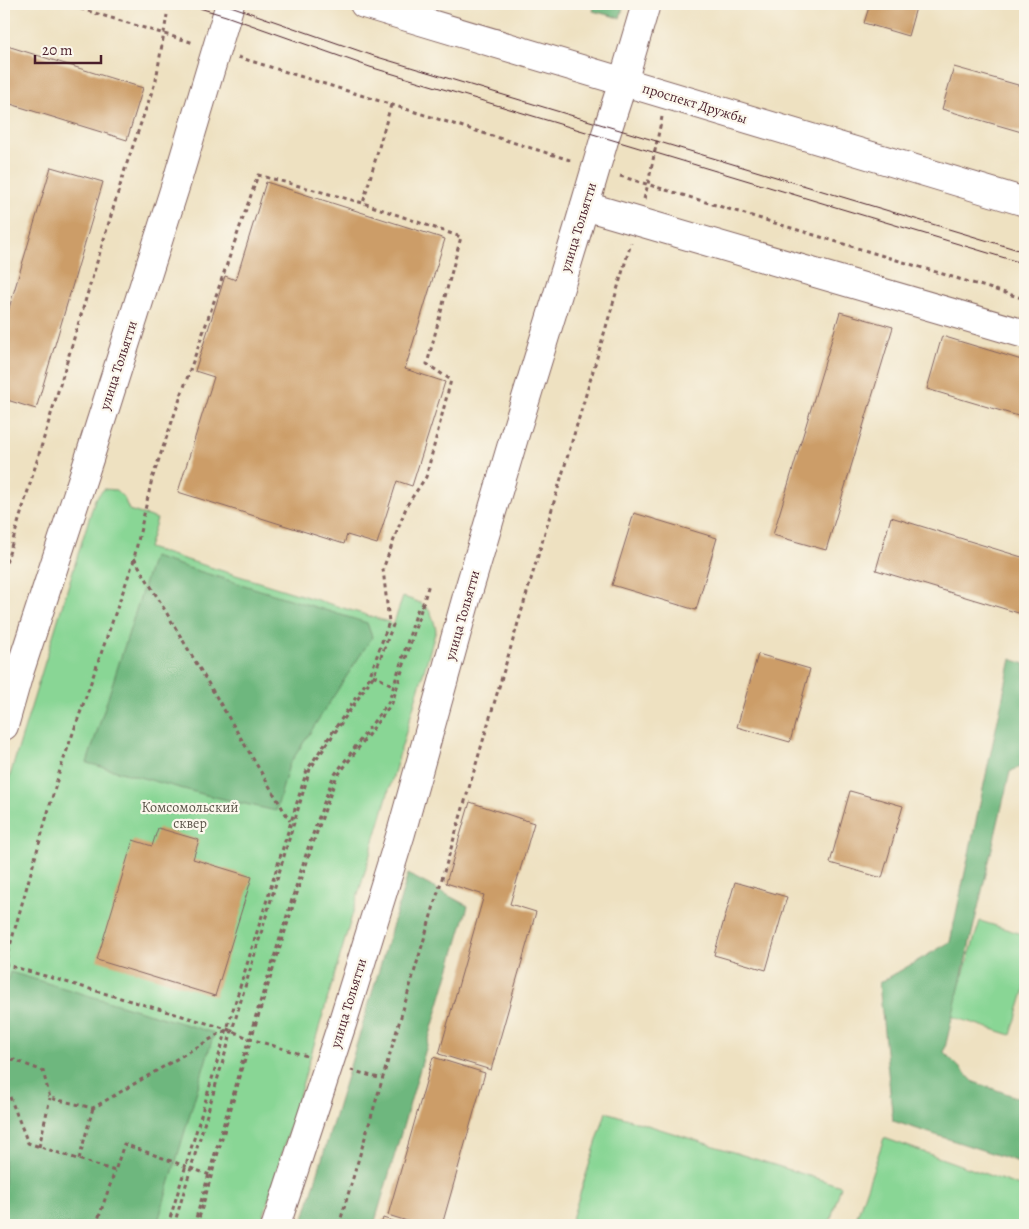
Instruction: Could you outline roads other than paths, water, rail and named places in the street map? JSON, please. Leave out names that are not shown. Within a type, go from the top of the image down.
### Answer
[{"type":"street","name":"улица Тольятти","points":[[4,726],[19,673],[174,190],[230,4]]},
{"type":"street","name":"проспект Дружбы","points":[[364,4],[1025,202]]},
{"type":"street","name":"улица Тольятти","points":[[276,1225],[342,1024],[400,833],[467,596],[646,4]]},
{"type":"street","points":[[585,206],[1025,334]]},
{"type":"tram line","points":[[186,4],[226,16],[370,67],[1025,264]]},
{"type":"tram line","points":[[225,4],[374,56],[1025,252]]},
{"type":"park label","name":"Комсомольский сквер","points":[[190,816]]}]
